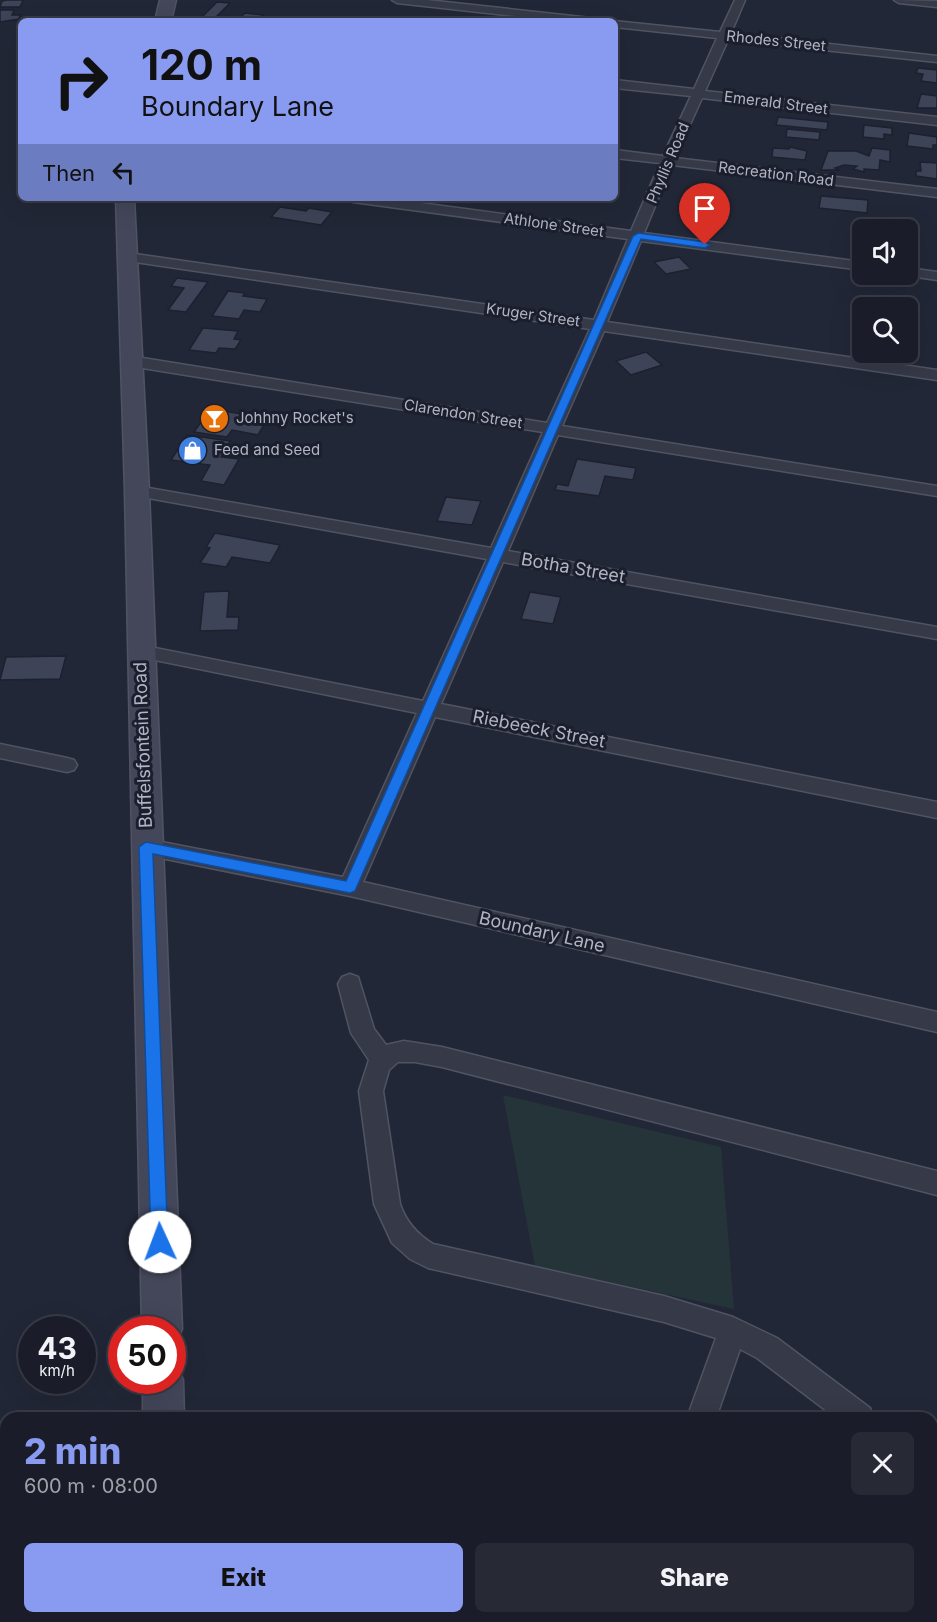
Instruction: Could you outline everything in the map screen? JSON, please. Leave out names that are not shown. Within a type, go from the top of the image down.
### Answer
[{"type":"main road","points":[[164,18],[168,0]]},
{"type":"main road","name":"Buffelsfontein Road","points":[[125,201],[137,491],[162,1316]]},
{"type":"main road","points":[[163,1394],[164,1412]]},
{"type":"street","points":[[397,0],[563,18]]},
{"type":"street","name":"Phyllis Road","points":[[350,887],[498,555],[638,236],[668,160],[740,0]]},
{"type":"street","points":[[899,0],[937,4]]},
{"type":"street","name":"Rhodes Street","points":[[618,24],[937,59]]},
{"type":"street","name":"Emerald Street","points":[[618,84],[937,122]]},
{"type":"street","name":"Recreation Road","points":[[618,153],[937,194]]},
{"type":"street","name":"Athlone Street","points":[[376,201],[852,265]]},
{"type":"street","name":"Kruger Street","points":[[128,256],[937,375]]},
{"type":"street","points":[[918,273],[937,276]]},
{"type":"street","name":"Clarendon Street","points":[[130,360],[937,491]]},
{"type":"street","name":"Botha Street","points":[[137,491],[937,633]]},
{"type":"street","name":"Riebeeck Street","points":[[140,651],[431,707],[937,810]]},
{"type":"street","points":[[0,751],[67,765]]},
{"type":"street","name":"Boundary Lane","points":[[146,847],[350,887],[937,1022]]},
{"type":"street","points":[[350,984],[363,1033],[382,1058]]},
{"type":"street","points":[[852,1412],[767,1348],[733,1330],[664,1309],[428,1255],[413,1247],[397,1230],[387,1204],[371,1091],[374,1074],[382,1058],[393,1052],[406,1050],[442,1057],[937,1182]]},
{"type":"street","points":[[703,1412],[733,1330]]},
{"type":"shaded area","points":[[503,1095],[721,1147],[734,1309],[535,1266]]},
{"type":"building","points":[[23,0],[20,7],[0,7],[2,1]]},
{"type":"building","points":[[217,2],[230,3],[215,18],[201,18]]},
{"type":"building","points":[[0,10],[14,10],[12,15],[20,15],[18,19],[0,22]]},
{"type":"building","points":[[245,13],[263,15],[260,18],[240,18]]},
{"type":"building","points":[[918,68],[937,70],[937,83],[921,81],[923,74],[916,73]]},
{"type":"building","points":[[921,94],[937,96],[937,108],[917,108]]},
{"type":"building","points":[[778,117],[828,122],[827,130],[776,125]]},
{"type":"building","points":[[864,125],[892,128],[892,135],[884,134],[884,139],[863,137]]},
{"type":"building","points":[[787,129],[820,132],[819,140],[786,137]]},
{"type":"building","points":[[909,133],[937,137],[937,145],[933,145],[933,149],[907,146]]},
{"type":"building","points":[[790,147],[807,151],[805,160],[772,157],[773,148],[789,149]]},
{"type":"building","points":[[872,148],[890,150],[890,162],[880,160],[879,170],[864,169],[864,172],[853,169],[857,166],[844,165],[835,168],[840,170],[821,170],[828,151],[856,151],[869,156]]},
{"type":"building","points":[[920,162],[937,163],[937,179],[916,176],[916,171],[921,171]]},
{"type":"building","points":[[821,196],[868,200],[867,213],[819,208]]},
{"type":"building","points":[[280,207],[332,212],[321,225],[271,217]]},
{"type":"building","points":[[679,257],[691,269],[666,274],[654,262]]},
{"type":"building","points":[[177,278],[208,282],[186,312],[168,310],[184,288],[171,286]]},
{"type":"building","points":[[228,291],[245,293],[243,296],[267,299],[260,312],[244,310],[239,319],[212,316]]},
{"type":"building","points":[[203,328],[238,331],[234,339],[241,340],[235,349],[219,348],[216,353],[189,350]]},
{"type":"building","points":[[646,352],[662,365],[631,375],[616,361]]},
{"type":"building","points":[[210,409],[268,418],[258,435],[232,430],[227,437],[194,432]]},
{"type":"building","points":[[187,435],[230,441],[221,457],[239,459],[224,485],[201,481],[210,465],[171,460]]},
{"type":"building","points":[[577,459],[636,468],[633,480],[605,476],[599,496],[555,490],[557,484],[568,486]]},
{"type":"building","points":[[446,497],[481,501],[472,525],[437,521]]},
{"type":"building","points":[[215,533],[280,545],[270,563],[232,557],[226,567],[200,563],[210,548],[206,547]]},
{"type":"building","points":[[229,591],[227,617],[239,617],[238,630],[200,631],[204,592]]},
{"type":"building","points":[[530,592],[561,597],[553,624],[521,619]]},
{"type":"building","points":[[66,656],[60,679],[0,680],[6,657]]},
{"type":"place","name":"Johhny Rocket's","points":[[215,418]]},
{"type":"place","name":"Feed and Seed","points":[[193,450]]},
{"type":"route","points":[[160,1242],[146,847],[350,887],[638,236],[705,245]]}]
